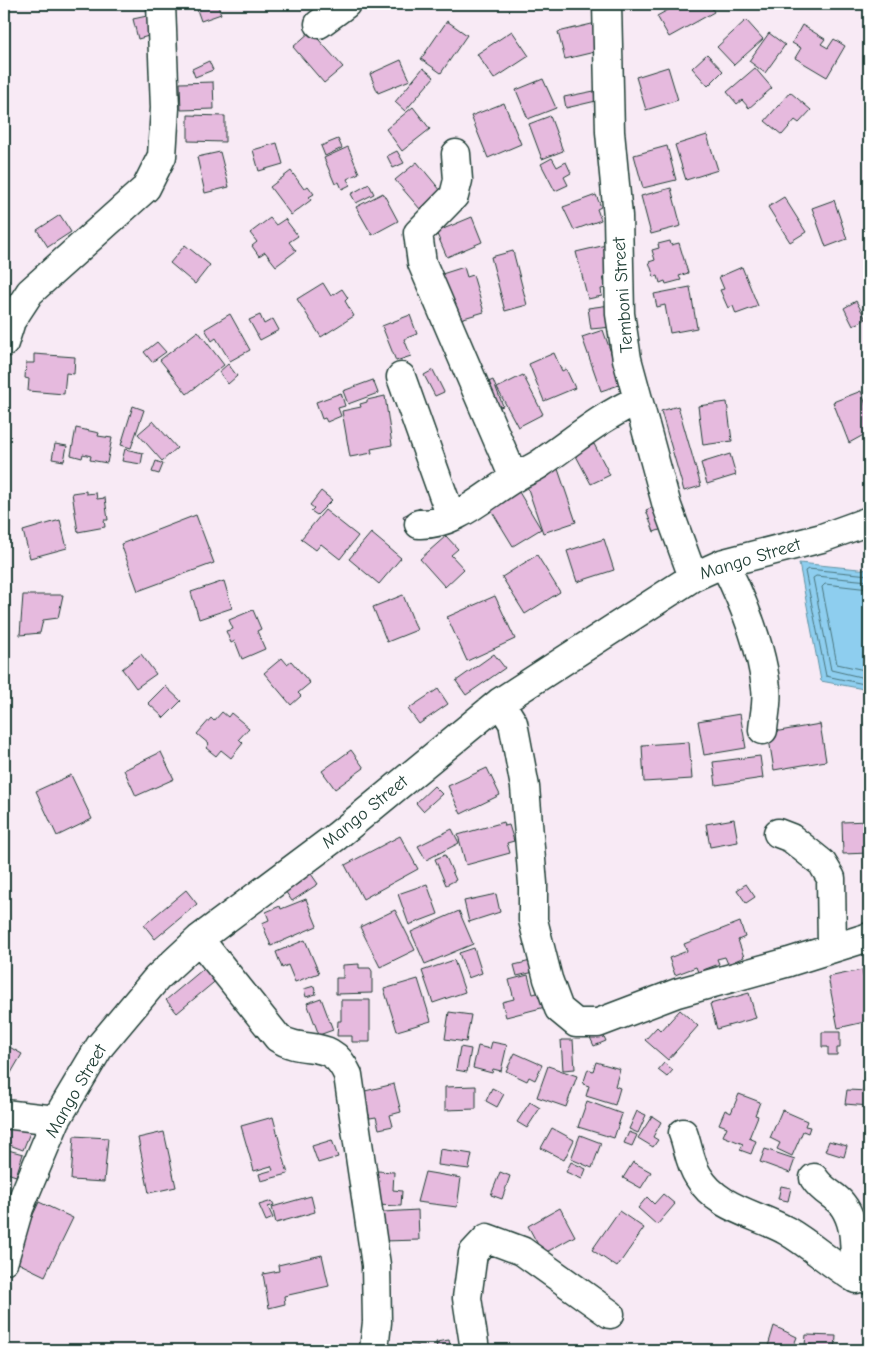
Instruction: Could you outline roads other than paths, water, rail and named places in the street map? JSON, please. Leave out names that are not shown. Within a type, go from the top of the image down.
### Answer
[{"type":"street","points":[[4,343],[11,321],[30,292],[146,188],[162,156],[165,108],[161,4]]},
{"type":"street","points":[[319,24],[346,4]]},
{"type":"street","name":"Temboni Street","points":[[607,4],[610,132],[618,216],[620,314],[627,359],[667,506],[693,577]]},
{"type":"street","points":[[456,154],[458,180],[454,196],[418,233],[418,244],[422,263],[514,478]]},
{"type":"street","points":[[401,377],[451,517]]},
{"type":"street","points":[[419,524],[436,524],[482,500],[514,478],[540,464],[594,424],[638,400]]},
{"type":"street","name":"Mango Street","points":[[4,1260],[20,1208],[56,1120],[100,1046],[157,978],[199,939],[337,836],[500,702],[693,577],[724,563],[822,538],[869,521]]},
{"type":"street","points":[[724,563],[744,608],[762,665],[766,689],[764,730]]},
{"type":"street","points":[[500,702],[513,723],[525,787],[533,884],[533,920],[548,979],[559,1009],[576,1024],[598,1022],[677,993],[789,962],[869,937]]},
{"type":"street","points":[[778,833],[791,838],[822,863],[831,878],[832,948]]},
{"type":"street","points":[[199,939],[278,1038],[296,1047],[318,1047],[328,1051],[337,1056],[348,1074],[376,1265],[377,1322],[374,1350]]},
{"type":"street","points":[[4,1114],[56,1120]]},
{"type":"street","points":[[683,1133],[696,1174],[706,1188],[727,1204],[787,1231],[833,1266],[863,1280]]},
{"type":"street","points":[[814,1178],[819,1186],[837,1196],[846,1209],[852,1224],[857,1268],[863,1280]]},
{"type":"street","points":[[475,1350],[467,1298],[473,1253],[487,1238],[522,1251],[610,1314]]},
{"type":"water","points":[[799,563],[869,570],[869,690],[821,681]]}]
